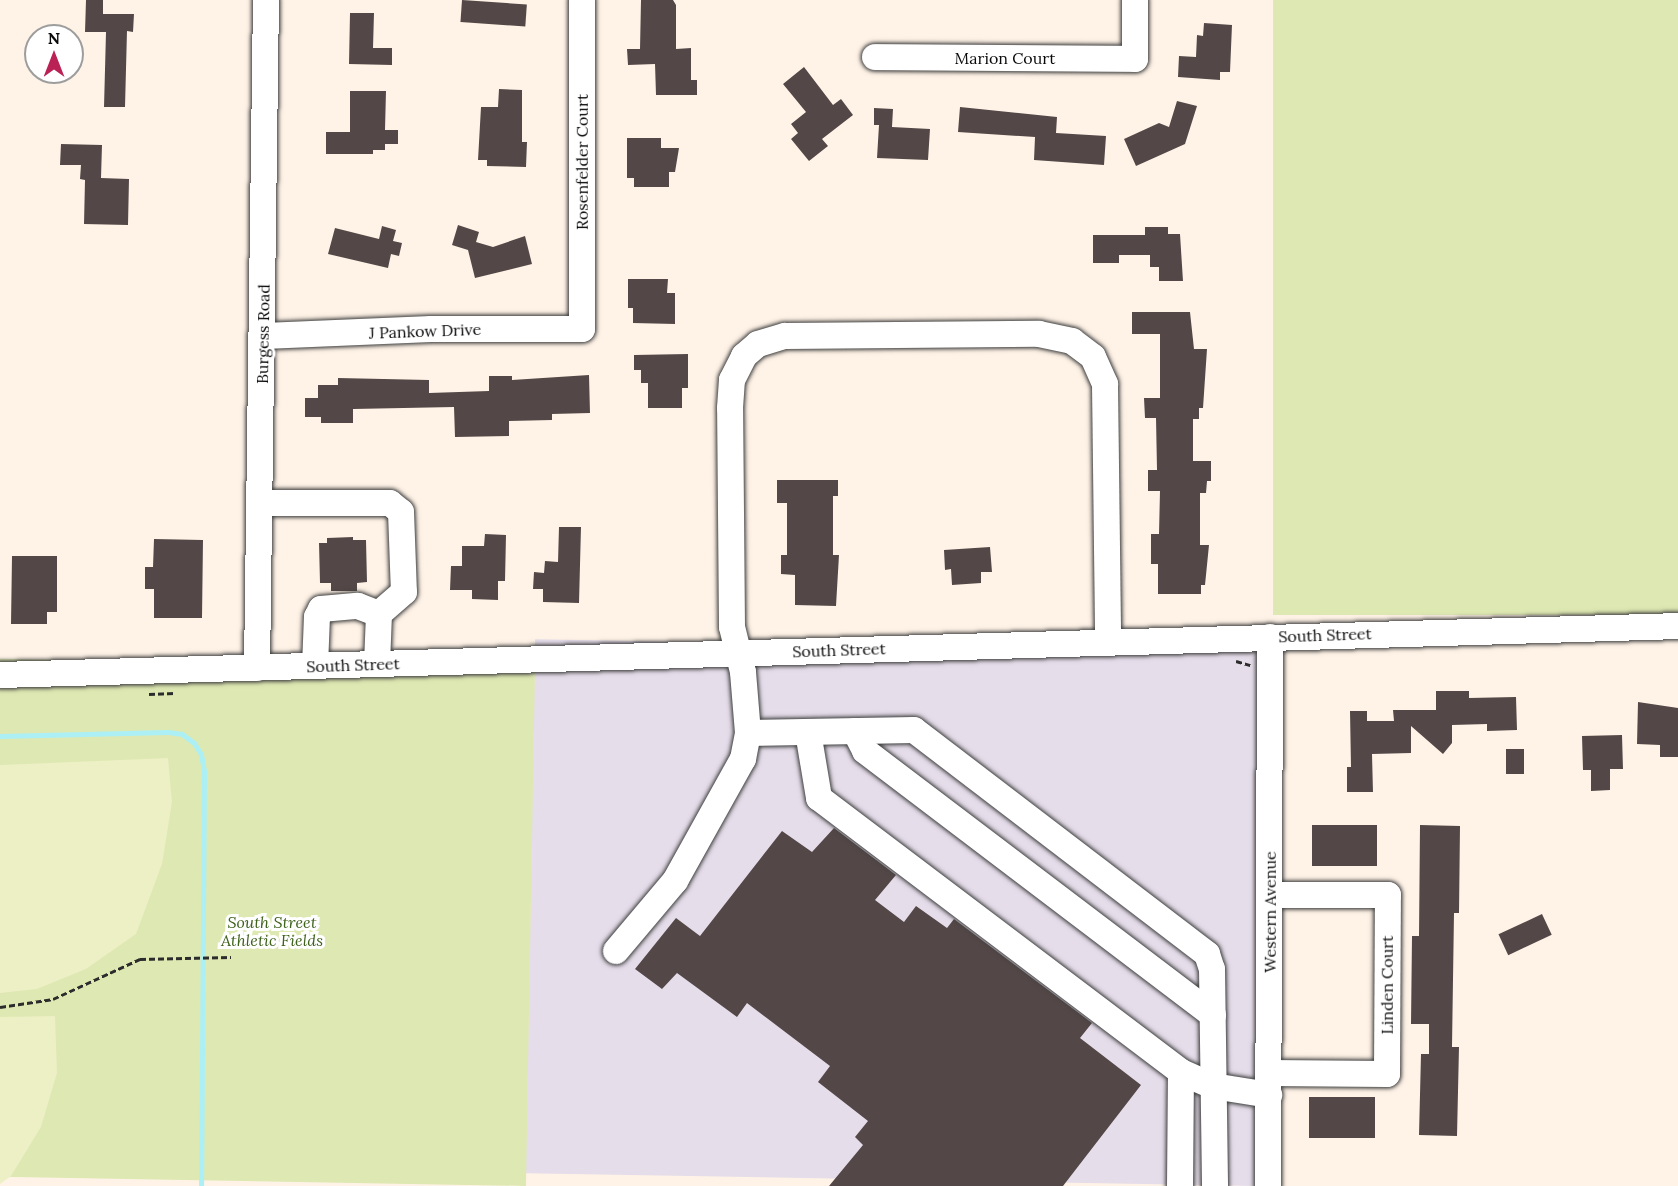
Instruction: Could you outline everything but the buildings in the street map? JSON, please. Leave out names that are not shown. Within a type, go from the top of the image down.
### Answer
[{"type":"street","name":"Burgess Road","points":[[257,668],[264,336],[266,0]]},
{"type":"street","name":"Rosenfelder Court","points":[[582,0],[582,324]]},
{"type":"street","name":"Marion Court","points":[[875,57],[1135,59],[1135,0]]},
{"type":"street","name":"J Pankow Drive","points":[[264,336],[431,329],[582,329],[582,324]]},
{"type":"street","points":[[616,951],[675,881],[743,759],[748,733],[743,672],[732,627],[732,380],[744,356],[758,344],[784,336],[1038,334],[1072,341],[1093,357],[1105,384],[1108,642]]},
{"type":"street","points":[[260,503],[390,503],[401,512],[404,592],[379,614],[377,664]]},
{"type":"street","points":[[315,666],[317,617],[321,609],[358,606],[379,614]]},
{"type":"street","name":"South Street","points":[[0,675],[1678,626]]},
{"type":"street","name":"Western Avenue","points":[[1268,1186],[1270,637]]},
{"type":"street","points":[[748,733],[914,730],[1207,954],[1212,969],[1215,1186]]},
{"type":"street","points":[[855,731],[865,751],[1213,1016]]},
{"type":"street","points":[[808,732],[819,798],[1181,1072],[1214,1086],[1245,1094],[1269,1084]]},
{"type":"street","name":"Linden Court","points":[[1269,1084],[1387,1074],[1388,895],[1270,895]]},
{"type":"street","points":[[1180,1186],[1181,1072]]},
{"type":"path","points":[[0,1007],[53,999],[140,959],[190,956],[231,957]]},
{"type":"shaded area","points":[[535,639],[1266,652],[1257,1186],[526,1173]]},
{"type":"green space","points":[[1273,0],[1678,0],[1678,615],[1273,615]]},
{"type":"green space","name":"South Street Athletic Fields","points":[[0,659],[535,668],[526,1186],[0,1177]]},
{"type":"green space","points":[[168,758],[172,802],[162,864],[136,934],[86,969],[37,989],[0,993],[0,765]]},
{"type":"green space","points":[[55,1016],[57,1073],[41,1127],[11,1176],[0,1184],[0,1017]]},
{"type":"waterway","points":[[0,736],[168,732],[182,734],[194,743],[201,754],[204,771],[201,1186]]}]
